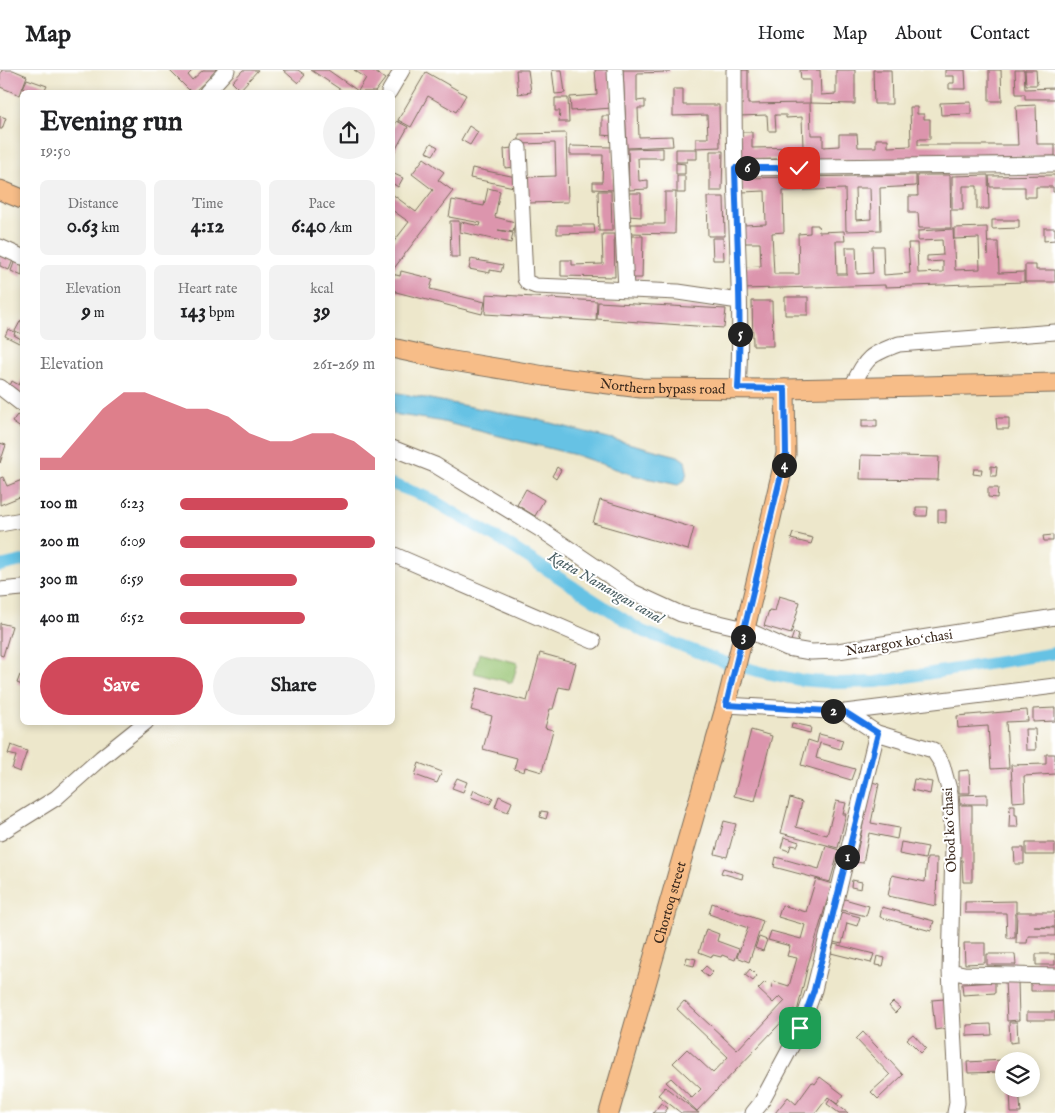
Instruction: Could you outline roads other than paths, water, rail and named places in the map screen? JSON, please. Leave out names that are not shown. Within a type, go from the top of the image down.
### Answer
[{"type":"main road","points":[[0,190],[20,198]]},
{"type":"main road","name":"Northern bypass road","points":[[395,349],[447,360],[546,376],[641,388],[785,389],[1055,383]]},
{"type":"main road","name":"Chortoq street","points":[[609,1113],[728,699],[786,454],[785,389]]},
{"type":"street","points":[[209,90],[227,70]]},
{"type":"street","points":[[390,90],[402,70]]},
{"type":"street","points":[[615,70],[626,289]]},
{"type":"street","points":[[734,70],[735,168],[740,301],[738,388]]},
{"type":"street","points":[[519,148],[526,279],[528,283],[536,286],[678,292],[740,301]]},
{"type":"street","points":[[735,168],[1055,164]]},
{"type":"street","points":[[0,248],[20,256]]},
{"type":"street","points":[[851,388],[866,360],[876,352],[899,344],[1055,332]]},
{"type":"street","points":[[0,387],[20,402]]},
{"type":"street","name":"Nazargox koʻchasi","points":[[395,449],[435,466],[543,531],[633,592],[681,614],[787,648],[811,652],[838,651],[1055,617]]},
{"type":"street","points":[[0,524],[20,520]]},
{"type":"street","points":[[395,555],[593,641]]},
{"type":"street","points":[[0,590],[20,588]]},
{"type":"street","points":[[728,699],[845,712],[1055,686]]},
{"type":"street","name":"Obod koʻchasi","points":[[845,712],[878,733],[933,750],[942,764],[950,794],[953,847],[950,971],[957,1103],[954,1113]]},
{"type":"street","points":[[0,833],[56,798],[142,725]]},
{"type":"street","points":[[754,1113],[800,1030],[814,990],[878,733]]},
{"type":"street","points":[[950,971],[964,974],[1055,976]]},
{"type":"water","points":[[395,392],[535,419],[678,456],[685,461],[687,471],[685,480],[678,485],[633,475],[576,455],[439,421],[395,414]]},
{"type":"waterway","name":"Katta Namangan canal","points":[[395,485],[427,497],[507,544],[642,631],[724,662],[761,672],[799,680],[838,683],[876,682],[1055,653]]},
{"type":"waterway","name":"Katta Namangan canal","points":[[0,566],[20,561]]}]
